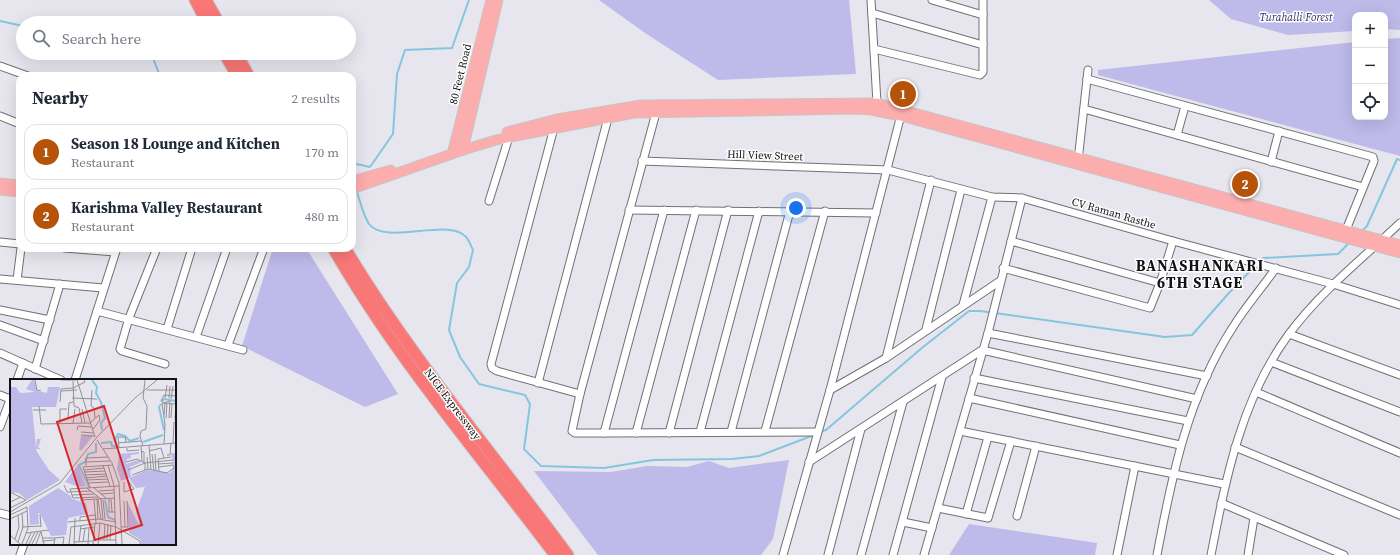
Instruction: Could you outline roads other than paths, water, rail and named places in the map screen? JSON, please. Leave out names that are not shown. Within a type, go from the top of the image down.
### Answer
[{"type":"highway","points":[[195,0],[203,16]]},
{"type":"highway","points":[[206,0],[215,16]]},
{"type":"highway","points":[[228,60],[235,72]]},
{"type":"highway","points":[[240,60],[247,72]]},
{"type":"highway","name":"NICE Expressway","points":[[335,252],[347,273],[402,355],[555,555]]},
{"type":"highway","name":"NICE Expressway","points":[[347,252],[375,297],[410,348],[568,555]]},
{"type":"main road","name":"80 Feet Road","points":[[458,148],[491,0]]},
{"type":"main road","name":"80 Feet Road","points":[[458,148],[498,0]]},
{"type":"main road","points":[[458,148],[657,108],[877,103],[902,112],[1379,243],[1400,245]]},
{"type":"main road","points":[[358,182],[458,148],[557,119],[633,105],[657,108],[854,109],[902,112]]},
{"type":"main road","points":[[1078,160],[1346,230],[1400,253]]},
{"type":"main road","points":[[0,183],[16,184]]},
{"type":"main road","points":[[0,190],[16,192]]},
{"type":"street","points":[[871,0],[877,103]]},
{"type":"street","points":[[932,0],[983,15]]},
{"type":"street","points":[[874,49],[980,75],[983,72],[983,0]]},
{"type":"street","points":[[872,13],[983,45]]},
{"type":"street","points":[[0,66],[17,72]]},
{"type":"street","points":[[1078,160],[1088,70]]},
{"type":"street","points":[[1087,79],[1373,157],[1374,161],[1346,230]]},
{"type":"street","points":[[1177,135],[1185,106]]},
{"type":"street","points":[[657,108],[580,394],[572,431],[575,433],[765,431],[817,432]]},
{"type":"street","points":[[1084,109],[1363,187]]},
{"type":"street","points":[[783,555],[830,390],[902,112]]},
{"type":"street","points":[[0,116],[16,122]]},
{"type":"street","points":[[538,383],[608,118]]},
{"type":"street","points":[[554,128],[491,364],[495,370],[580,394]]},
{"type":"street","points":[[1271,162],[1279,131]]},
{"type":"street","points":[[489,201],[509,137]]},
{"type":"street","name":"Hill View Street","points":[[642,161],[888,170]]},
{"type":"street","name":"CV Raman Rasthe","points":[[888,170],[992,197],[1022,198],[1333,284],[1400,305]]},
{"type":"street","points":[[886,358],[931,180]]},
{"type":"street","points":[[926,329],[961,190]]},
{"type":"street","points":[[963,305],[992,197]]},
{"type":"street","points":[[924,555],[988,333],[1003,268],[1022,198]]},
{"type":"street","points":[[629,210],[825,211],[876,213]]},
{"type":"street","points":[[604,433],[664,210]]},
{"type":"street","points":[[636,433],[696,210]]},
{"type":"street","points":[[668,433],[728,210]]},
{"type":"street","points":[[700,432],[759,211]]},
{"type":"street","points":[[731,432],[790,211]]},
{"type":"street","points":[[765,431],[825,211]]},
{"type":"street","points":[[1211,555],[1224,484],[1235,447],[1256,392],[1271,362],[1289,334],[1333,284],[1400,223]]},
{"type":"street","points":[[1011,241],[1160,283]]},
{"type":"street","points":[[1003,268],[1148,308],[1152,306],[1173,241]]},
{"type":"street","points":[[0,242],[16,244]]},
{"type":"street","points":[[17,280],[20,252]]},
{"type":"street","points":[[75,379],[115,252]]},
{"type":"street","points":[[155,252],[120,346],[122,351],[165,364]]},
{"type":"street","points":[[167,329],[191,252]]},
{"type":"street","points":[[196,336],[226,252]]},
{"type":"street","points":[[228,345],[263,252]]},
{"type":"street","points":[[1157,555],[1180,445],[1197,399],[1207,376],[1233,327],[1276,268]]},
{"type":"street","points":[[0,279],[103,288]]},
{"type":"street","points":[[830,390],[886,358],[926,329],[1000,281]]},
{"type":"street","points":[[35,369],[60,284]]},
{"type":"street","points":[[0,310],[50,320]]},
{"type":"street","points":[[96,310],[130,318],[243,350]]},
{"type":"street","points":[[0,325],[44,341]]},
{"type":"street","points":[[988,333],[1207,376]]},
{"type":"street","points":[[1289,334],[1400,375]]},
{"type":"street","points":[[809,462],[982,350],[1197,399]]},
{"type":"street","points":[[0,353],[59,379]]},
{"type":"street","points":[[1271,362],[1400,412]]},
{"type":"street","points":[[17,379],[23,363]]},
{"type":"street","points":[[893,555],[942,377]]},
{"type":"street","points":[[974,378],[1188,422]]},
{"type":"street","points":[[1256,392],[1400,453]]},
{"type":"street","points":[[0,395],[10,398]]},
{"type":"street","points":[[969,398],[1180,445]]},
{"type":"street","points":[[0,426],[10,401]]},
{"type":"street","points":[[861,555],[903,402]]},
{"type":"street","points":[[828,555],[861,429]]},
{"type":"street","points":[[960,430],[988,437],[1224,484]]},
{"type":"street","points":[[966,514],[988,437]]},
{"type":"street","points":[[938,508],[988,518],[1011,441]]},
{"type":"street","points":[[1017,516],[1036,446]]},
{"type":"street","points":[[1235,447],[1400,515]]},
{"type":"street","points":[[1117,555],[1135,466]]},
{"type":"street","points":[[1221,503],[1344,555]]},
{"type":"street","points":[[0,513],[10,516]]},
{"type":"street","points":[[1248,555],[1254,518]]},
{"type":"street","points":[[902,522],[932,528]]},
{"type":"street","points":[[20,555],[24,545]]},
{"type":"waterway","points":[[356,164],[370,167],[393,134],[397,74],[405,50],[452,48],[469,0]]},
{"type":"waterway","points":[[0,21],[16,24]]},
{"type":"waterway","points":[[154,60],[158,72]]},
{"type":"waterway","points":[[1361,232],[1367,226],[1397,159],[1400,160]]},
{"type":"waterway","points":[[356,189],[363,212],[369,224],[377,230],[403,233],[446,230],[458,232],[466,237],[473,250],[469,267],[457,283],[449,330],[460,357],[479,384],[525,395],[530,404],[524,449],[541,466],[604,468],[653,460],[732,459],[759,456],[814,435]]},
{"type":"waterway","points":[[1258,262],[1263,258],[1338,254],[1349,243]]},
{"type":"waterway","points":[[820,432],[826,430],[923,347],[969,311],[980,311],[1165,337],[1192,335],[1255,266]]},
{"type":"place","name":"Season 18 Lounge and Kitchen","points":[[903,94]]},
{"type":"place","name":"Karishma Valley Restaurant","points":[[1245,184]]},
{"type":"district","name":"BANASHANKARI 6TH STAGE","points":[[1200,274]]},
{"type":"park label","name":"Turahalli Forest","points":[[1296,17]]}]
